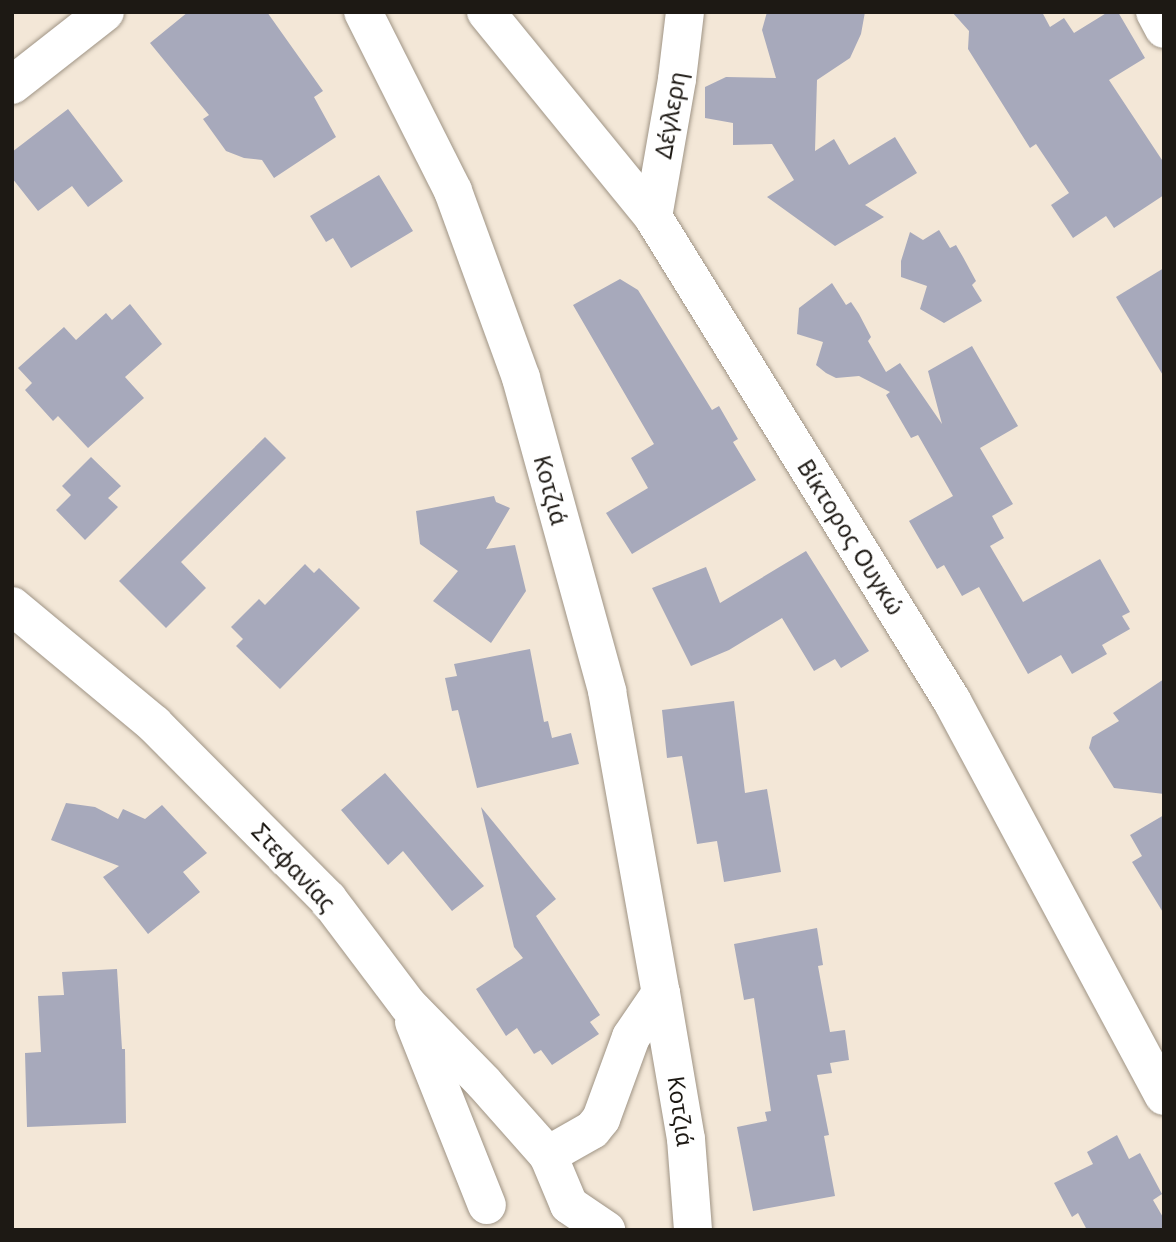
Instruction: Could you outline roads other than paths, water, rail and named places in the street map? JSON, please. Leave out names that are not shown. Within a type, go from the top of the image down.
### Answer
[{"type":"street","points":[[12,85],[104,12]]},
{"type":"street","name":"Κοτζιά","points":[[363,12],[453,191],[521,378],[607,691],[686,1139],[693,1230]]},
{"type":"street","name":"Βίκτορος Ουγκώ","points":[[486,12],[653,218],[952,701],[1164,1096]]},
{"type":"street","name":"Δέγλερη","points":[[653,218],[677,79],[685,12]]},
{"type":"street","points":[[1155,12],[1164,29]]},
{"type":"street","name":"Στεφανίας","points":[[12,606],[154,724],[328,899],[408,1005],[484,1083],[548,1155],[571,1218]]},
{"type":"street","points":[[548,1155],[592,1130],[601,1119],[631,1037],[661,993]]},
{"type":"street","points":[[408,1005],[487,1205]]},
{"type":"street","points":[[571,1218],[606,1230]]}]
